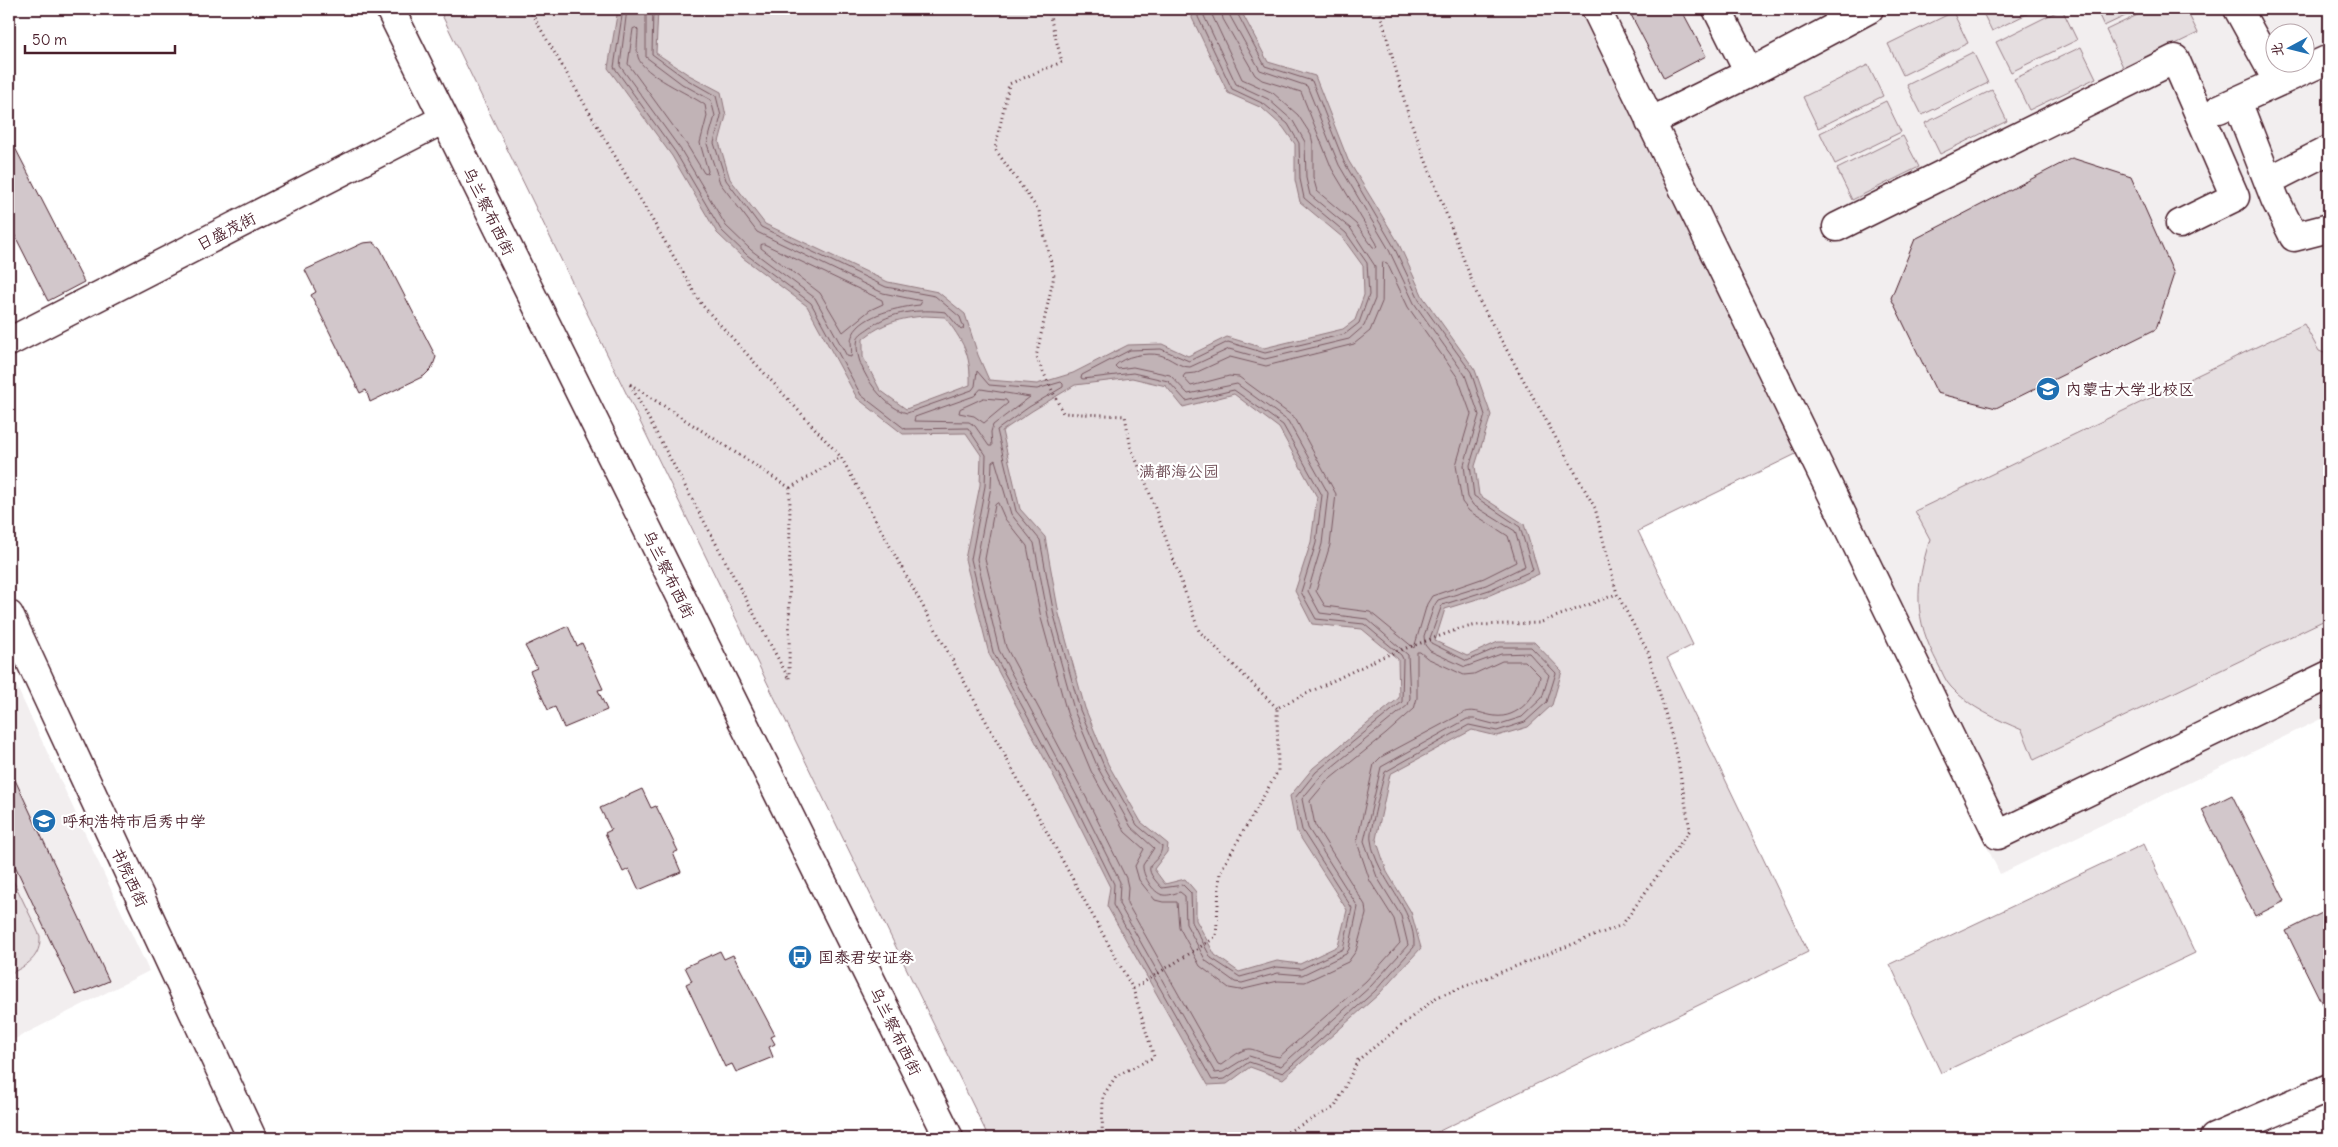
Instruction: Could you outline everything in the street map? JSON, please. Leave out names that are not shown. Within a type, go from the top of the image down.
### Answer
[{"type":"street","name":"乌兰察布西街","points":[[390,9],[949,1138]]},
{"type":"street","points":[[1596,9],[1998,835],[2329,675]]},
{"type":"street","points":[[1718,9],[1749,73]]},
{"type":"street","points":[[1650,122],[1749,73],[1840,16],[1869,9]]},
{"type":"street","points":[[2238,9],[2278,82]]},
{"type":"street","points":[[2202,117],[2329,59]]},
{"type":"street","points":[[1836,227],[2175,60],[2202,117],[2235,197]]},
{"type":"street","points":[[2237,101],[2272,190],[2294,237],[2328,231]]},
{"type":"street","name":"日盛茂街","points":[[9,342],[444,119]]},
{"type":"street","points":[[2180,224],[2235,197],[2272,190],[2329,150]]},
{"type":"street","name":"书院西街","points":[[9,616],[252,1138]]},
{"type":"street","points":[[2214,1138],[2329,1088]]},
{"type":"path","points":[[529,9],[702,306],[841,457],[1133,989],[1154,1057],[1116,1076],[1103,1096],[1102,1138]]},
{"type":"path","points":[[1048,9],[1062,62],[1009,84],[995,149],[1040,211],[1054,276],[1036,357],[1063,413],[1125,416],[1130,448],[1146,483],[1199,631],[1277,708],[1278,771],[1220,872],[1216,937],[1133,989]]},
{"type":"path","points":[[1276,1138],[1335,1107],[1358,1060],[1437,997],[1622,925],[1690,830],[1677,755],[1648,652],[1617,594],[1596,508],[1480,302],[1409,117],[1379,9]]},
{"type":"path","points":[[630,384],[750,462],[790,488],[789,678],[630,384]]},
{"type":"path","points":[[790,488],[841,457]]},
{"type":"path","points":[[1277,708],[1382,657],[1458,629],[1476,625],[1539,623],[1617,594]]},
{"type":"shaded area","name":"内蒙古大学北校区","points":[[1584,9],[2329,9],[2329,715],[2000,874]]},
{"type":"shaded area","name":"呼和浩特市启秀中学","points":[[9,670],[149,971],[9,1042]]},
{"type":"green space","name":"满都海公园","points":[[439,9],[1583,9],[1798,453],[1638,531],[1693,645],[1667,658],[1808,952],[1425,1138],[989,1138]]},
{"type":"green space","points":[[1981,9],[2037,9],[1992,31]]},
{"type":"green space","points":[[2062,9],[2077,40],[2011,72],[1996,42]]},
{"type":"green space","points":[[2096,9],[2140,9],[2104,26]]},
{"type":"green space","points":[[2150,9],[2186,9],[2198,33],[2124,69],[2106,30]]},
{"type":"green space","points":[[1953,12],[1968,43],[1903,75],[1888,44]]},
{"type":"green space","points":[[2081,47],[2096,78],[2029,110],[2014,79]]},
{"type":"green space","points":[[1973,52],[1988,83],[1922,115],[1907,85]]},
{"type":"green space","points":[[1868,65],[1883,96],[1818,128],[1803,97]]},
{"type":"green space","points":[[1992,90],[2007,121],[1940,154],[1925,123]]},
{"type":"green space","points":[[1886,101],[1901,132],[1835,164],[1820,133]]},
{"type":"green space","points":[[1903,136],[1919,167],[1852,200],[1837,169]]},
{"type":"green space","points":[[2304,324],[2319,351],[2329,355],[2329,618],[2034,760],[2022,730],[1984,712],[1951,687],[1930,647],[1921,616],[1919,587],[1930,539],[1915,511]]},
{"type":"green space","points":[[2144,844],[2195,953],[1941,1073],[1890,964]]},
{"type":"green space","points":[[9,872],[40,936],[40,943],[32,960],[22,968],[9,974]]},
{"type":"water","points":[[616,9],[658,9],[656,53],[689,75],[721,92],[726,116],[719,142],[730,179],[765,224],[888,282],[938,292],[965,314],[978,355],[989,380],[1037,384],[1073,373],[1128,345],[1162,344],[1188,356],[1227,337],[1264,348],[1343,329],[1355,320],[1364,295],[1363,266],[1342,237],[1300,202],[1295,180],[1295,144],[1283,127],[1262,108],[1228,93],[1192,18],[1193,9],[1240,9],[1268,62],[1315,76],[1348,160],[1398,242],[1423,297],[1475,370],[1491,415],[1475,466],[1479,495],[1524,524],[1539,574],[1490,595],[1445,609],[1435,641],[1467,656],[1498,642],[1534,642],[1562,671],[1552,705],[1528,727],[1497,736],[1472,730],[1390,774],[1376,839],[1387,872],[1411,912],[1421,948],[1379,994],[1283,1079],[1250,1067],[1227,1084],[1208,1085],[1107,906],[1110,887],[989,654],[965,559],[980,485],[981,455],[966,433],[903,434],[857,398],[807,306],[743,258],[717,233],[672,156],[608,68],[617,15]],"holes":[[[925,316],[945,317],[957,334],[965,348],[969,364],[970,385],[906,409],[880,390],[863,357],[863,339],[870,333],[892,322]],[[1132,378],[1166,386],[1183,407],[1234,394],[1279,428],[1317,497],[1311,542],[1295,591],[1312,624],[1362,629],[1398,659],[1399,698],[1313,768],[1290,796],[1297,832],[1347,910],[1338,946],[1300,964],[1277,961],[1239,972],[1215,955],[1196,920],[1196,892],[1185,879],[1165,884],[1154,869],[1167,852],[1168,844],[1141,822],[1108,764],[1085,708],[1059,614],[1045,537],[1020,509],[1002,431],[1075,385]]]},
{"type":"building","points":[[1628,9],[1681,9],[1706,56],[1664,78]]},
{"type":"building","points":[[9,136],[84,282],[48,301],[9,224]]},
{"type":"building","points":[[2072,158],[2131,177],[2174,274],[2156,329],[1996,408],[1937,393],[1891,298],[1915,239]]},
{"type":"building","points":[[373,242],[380,248],[436,357],[432,368],[424,376],[370,402],[366,390],[360,393],[311,295],[316,292],[305,270],[363,243]]},
{"type":"building","points":[[568,626],[577,646],[582,643],[603,689],[598,690],[607,710],[564,728],[555,707],[548,710],[530,671],[537,668],[525,646]]},
{"type":"building","points":[[9,767],[109,981],[76,995],[9,853]]},
{"type":"building","points":[[642,789],[651,808],[656,806],[678,851],[673,853],[681,872],[639,890],[629,869],[623,872],[605,833],[611,830],[600,808]]},
{"type":"building","points":[[2232,795],[2285,901],[2255,916],[2202,810]]},
{"type":"building","points":[[2322,913],[2329,928],[2329,1018],[2286,931]]},
{"type":"building","points":[[720,951],[724,959],[733,955],[775,1035],[771,1037],[775,1044],[769,1047],[773,1057],[736,1072],[732,1064],[725,1067],[686,984],[692,981],[685,967]]},
{"type":"place","name":"内蒙古大学北校区","points":[[2048,389]]},
{"type":"place","name":"呼和浩特市启秀中学","points":[[44,821]]},
{"type":"place","name":"国泰君安证券","points":[[800,957]]}]
